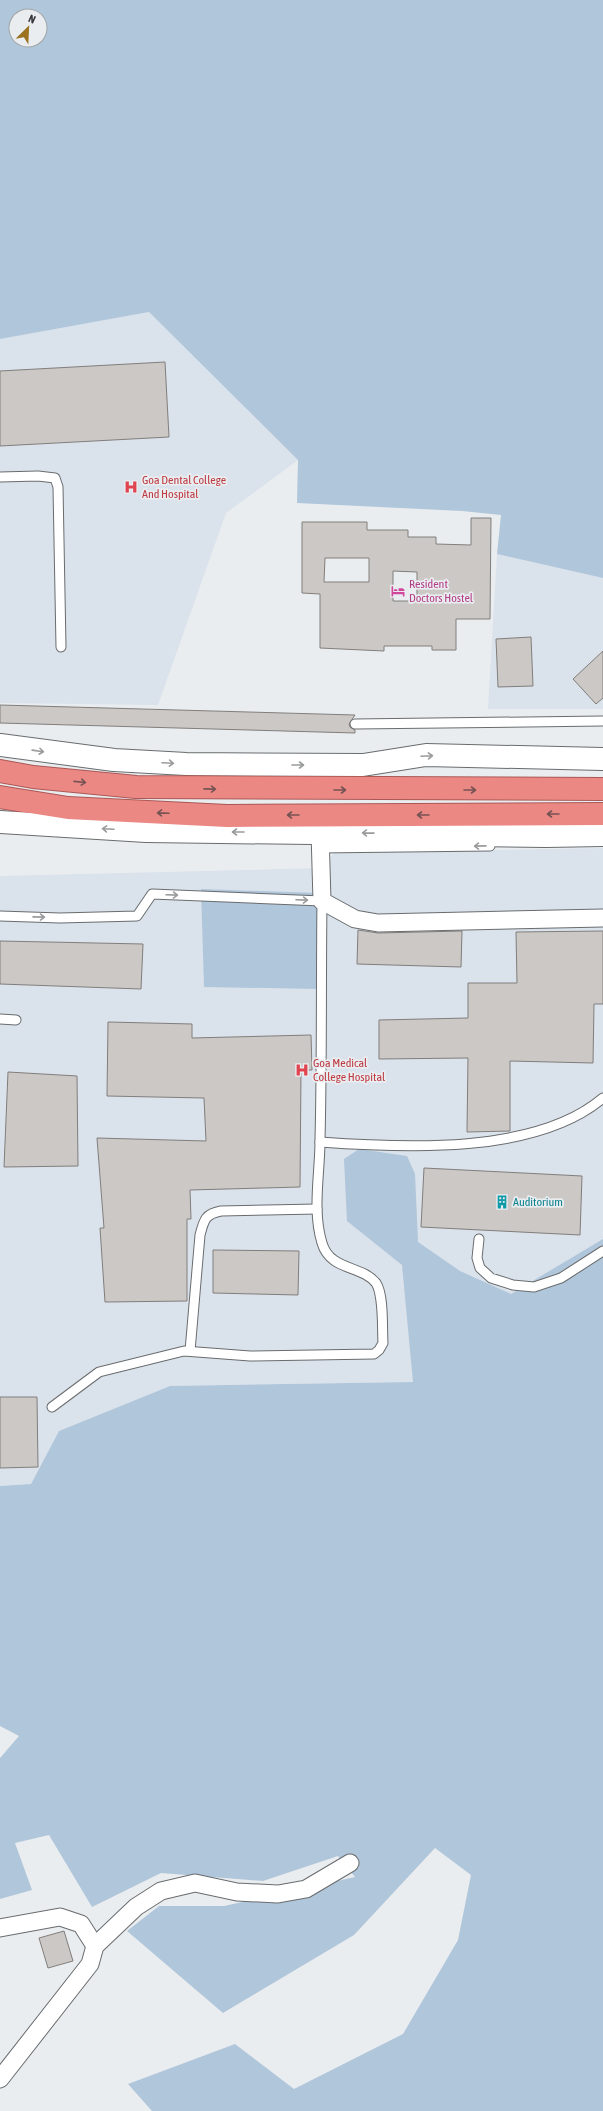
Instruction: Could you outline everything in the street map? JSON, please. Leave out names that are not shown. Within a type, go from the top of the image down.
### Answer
[{"type":"highway","points":[[0,771],[33,777],[136,787],[603,789]]},
{"type":"highway","points":[[0,797],[68,808],[227,816],[603,814]]},
{"type":"street","points":[[0,745],[114,760],[186,764],[363,765],[426,755],[603,759]]},
{"type":"street","points":[[0,822],[318,843],[595,835]]},
{"type":"street","points":[[318,843],[322,901],[355,919],[378,923],[603,918]]},
{"type":"street","points":[[0,2079],[90,1964],[95,1946],[136,1907],[161,1891],[195,1883],[237,1892],[278,1894],[306,1889],[350,1863]]},
{"type":"street","points":[[0,1928],[60,1917],[81,1924],[95,1946]]},
{"type":"lane","points":[[0,477],[38,476],[55,478],[58,487],[61,647]]},
{"type":"lane","points":[[355,724],[603,721]]},
{"type":"lane","points":[[536,846],[559,845],[595,835]]},
{"type":"lane","points":[[318,843],[497,846]]},
{"type":"lane","points":[[0,916],[60,918],[137,916],[152,894],[322,901],[320,1142],[317,1209],[322,1244],[331,1259],[346,1268],[366,1276],[375,1283],[380,1293],[383,1343],[380,1350],[374,1354],[250,1356],[184,1351],[99,1372],[52,1408]]},
{"type":"lane","points":[[0,1019],[16,1020]]},
{"type":"lane","points":[[320,1142],[376,1146],[460,1145],[539,1132],[592,1108],[603,1098]]},
{"type":"lane","points":[[190,1351],[200,1235],[203,1222],[210,1213],[221,1211],[317,1209]]},
{"type":"lane","points":[[479,1239],[477,1258],[480,1268],[491,1278],[513,1285],[534,1287],[561,1278],[603,1251]]},
{"type":"shaded area","points":[[0,0],[603,0],[603,578],[497,554],[501,515],[462,511],[297,503],[298,460],[149,312],[0,339]]},
{"type":"shaded area","name":"Goa Dental College And Hospital","points":[[149,312],[298,460],[226,513],[158,705],[0,703],[0,339]]},
{"type":"shaded area","points":[[497,554],[603,578],[603,709],[488,709]]},
{"type":"shaded area","name":"Goa Medical College Hospital","points":[[603,848],[603,1264],[413,1382],[170,1386],[59,1431],[31,1484],[0,1486],[0,876],[322,868],[334,853]]},
{"type":"shaded area","points":[[201,889],[317,893],[319,989],[204,987]]},
{"type":"shaded area","points":[[359,1149],[407,1156],[415,1174],[418,1242],[460,1271],[511,1294],[603,1239],[603,2111],[152,2111],[128,2084],[235,2044],[294,2089],[403,2034],[458,1940],[471,1875],[435,1848],[354,1935],[223,2013],[127,1931],[159,1906],[224,1906],[355,1877],[338,1856],[263,1881],[161,1873],[92,1907],[49,1835],[15,1843],[32,1890],[0,1899],[0,1758],[19,1736],[0,1726],[0,1486],[31,1484],[59,1431],[170,1386],[413,1382],[402,1265],[347,1221],[344,1159]]},
{"type":"building","points":[[165,362],[169,437],[0,446],[0,371]]},
{"type":"building","points":[[471,518],[491,518],[490,619],[456,619],[456,650],[432,650],[432,646],[384,646],[384,651],[320,648],[320,594],[302,593],[302,522],[367,522],[367,530],[408,530],[408,537],[436,537],[436,544],[471,545]],"holes":[[[325,558],[369,558],[369,582],[324,582]],[[393,571],[417,572],[417,601],[393,601]]]},
{"type":"building","points":[[531,637],[533,686],[498,687],[496,639]]},
{"type":"building","points":[[603,651],[603,698],[596,704],[573,679]]},
{"type":"building","points":[[0,705],[355,715],[349,724],[350,727],[355,730],[355,733],[0,723]]},
{"type":"building","points":[[358,930],[378,933],[462,931],[461,967],[357,964]]},
{"type":"building","points":[[603,931],[603,1004],[594,1004],[593,1063],[510,1061],[510,1131],[467,1132],[468,1058],[379,1059],[379,1020],[468,1018],[468,983],[517,983],[516,932]]},
{"type":"building","points":[[0,941],[143,944],[141,989],[0,984]]},
{"type":"building","points":[[108,1022],[192,1024],[192,1038],[311,1035],[312,1070],[301,1070],[300,1187],[190,1190],[191,1219],[187,1219],[187,1301],[105,1302],[100,1228],[104,1228],[97,1138],[206,1141],[204,1098],[107,1096]]},
{"type":"building","points":[[8,1072],[77,1076],[78,1166],[4,1167]]},
{"type":"building","name":"Auditorium","points":[[424,1168],[582,1176],[580,1235],[421,1227]]},
{"type":"building","points":[[213,1250],[299,1251],[298,1295],[213,1293]]},
{"type":"building","points":[[0,1397],[37,1397],[38,1467],[0,1468]]},
{"type":"building","points":[[64,1931],[73,1961],[48,1968],[39,1938]]},
{"type":"place","name":"Goa Dental College And Hospital","points":[[131,487]]},
{"type":"place","name":"Resident Doctors Hostel","points":[[398,591]]},
{"type":"place","name":"Goa Medical College Hospital","points":[[302,1070]]},
{"type":"place","name":"Auditorium","points":[[502,1202]]}]
